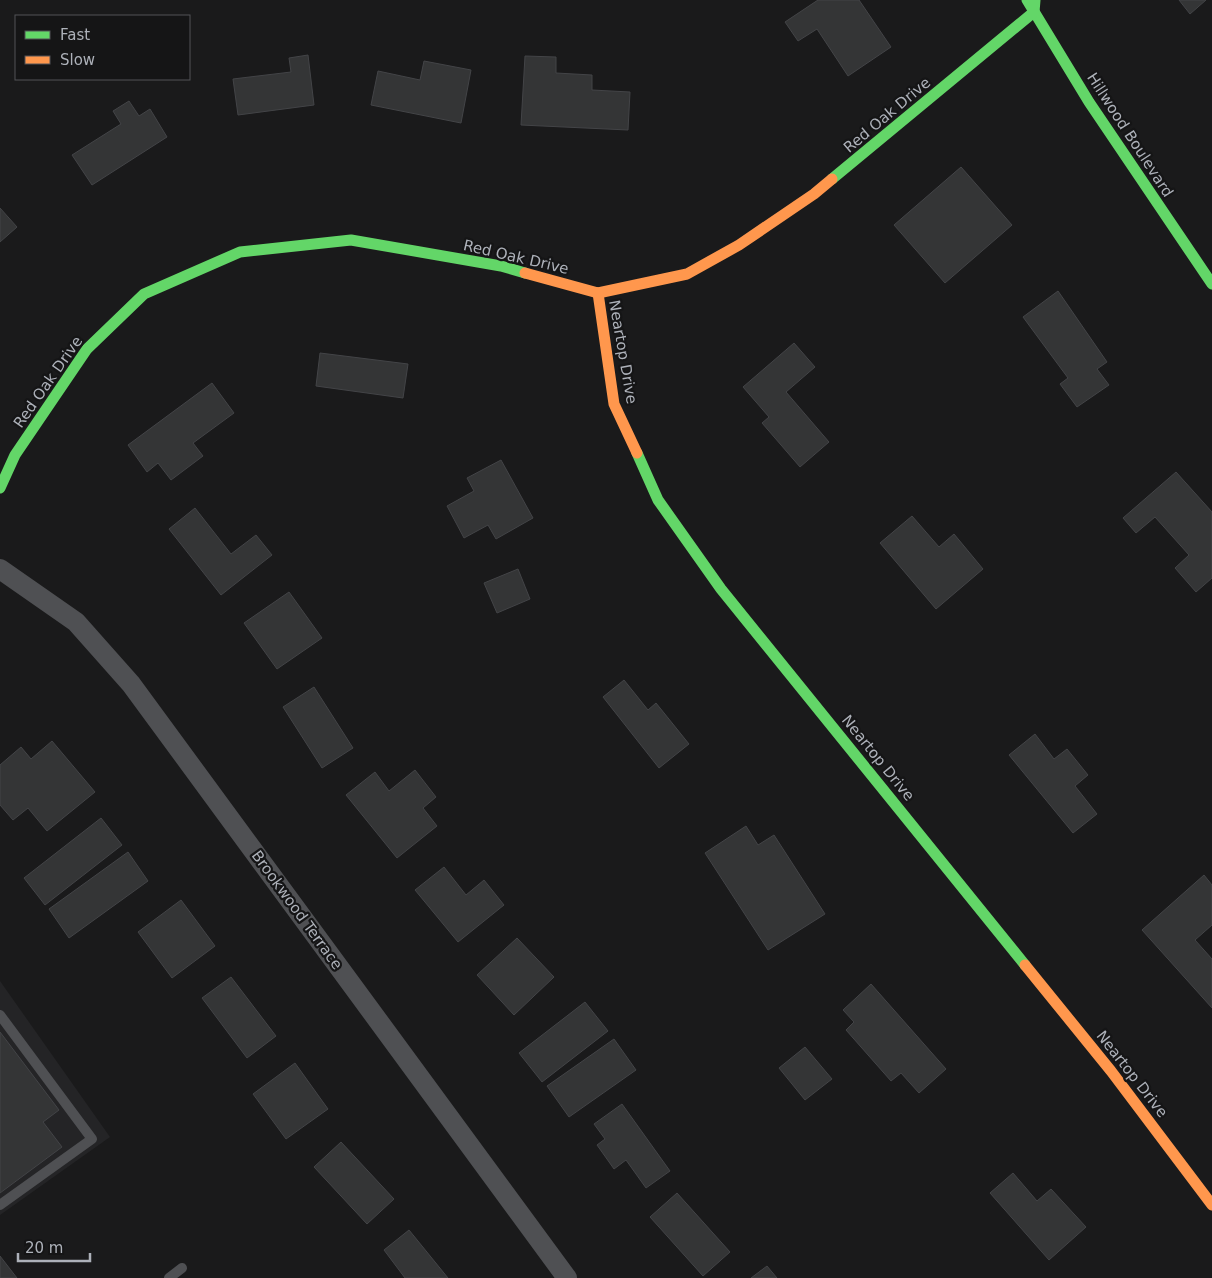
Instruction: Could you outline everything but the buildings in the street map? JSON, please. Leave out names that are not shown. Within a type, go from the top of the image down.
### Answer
[{"type":"street","name":"Hillwood Boulevard","points":[[1027,0],[1119,148],[1212,284]]},
{"type":"street","points":[[1034,12],[1035,0]]},
{"type":"street","name":"Red Oak Drive","points":[[0,488],[15,455],[93,343],[144,294],[240,252],[351,240],[501,266],[598,292],[687,274],[739,245],[814,194],[1034,12]]},
{"type":"street","name":"Neartop Drive","points":[[598,292],[614,404],[658,500],[721,589],[1112,1071],[1212,1205]]},
{"type":"street","name":"Brookwood Terrace","points":[[0,569],[76,622],[131,684],[567,1278]]},
{"type":"lane","points":[[0,1015],[92,1139],[0,1205]]},
{"type":"lane","points":[[169,1278],[182,1268]]},
{"type":"shaded area","points":[[0,981],[110,1137],[0,1215]]},
{"type":"traffic: fast","points":[[1027,0],[1089,102],[1212,284]]},
{"type":"traffic: fast","points":[[832,179],[1034,12],[1035,0]]},
{"type":"traffic: fast","points":[[0,488],[15,455],[87,349],[144,294],[240,252],[351,240],[501,266],[525,273]]},
{"type":"traffic: fast","points":[[637,453],[658,500],[721,589],[1025,965]]},
{"type":"traffic: slow","points":[[525,273],[598,293],[687,274],[739,245],[814,194],[832,179]]},
{"type":"traffic: slow","points":[[598,293],[614,404],[637,453]]},
{"type":"traffic: slow","points":[[1025,965],[1111,1071],[1212,1205]]}]
